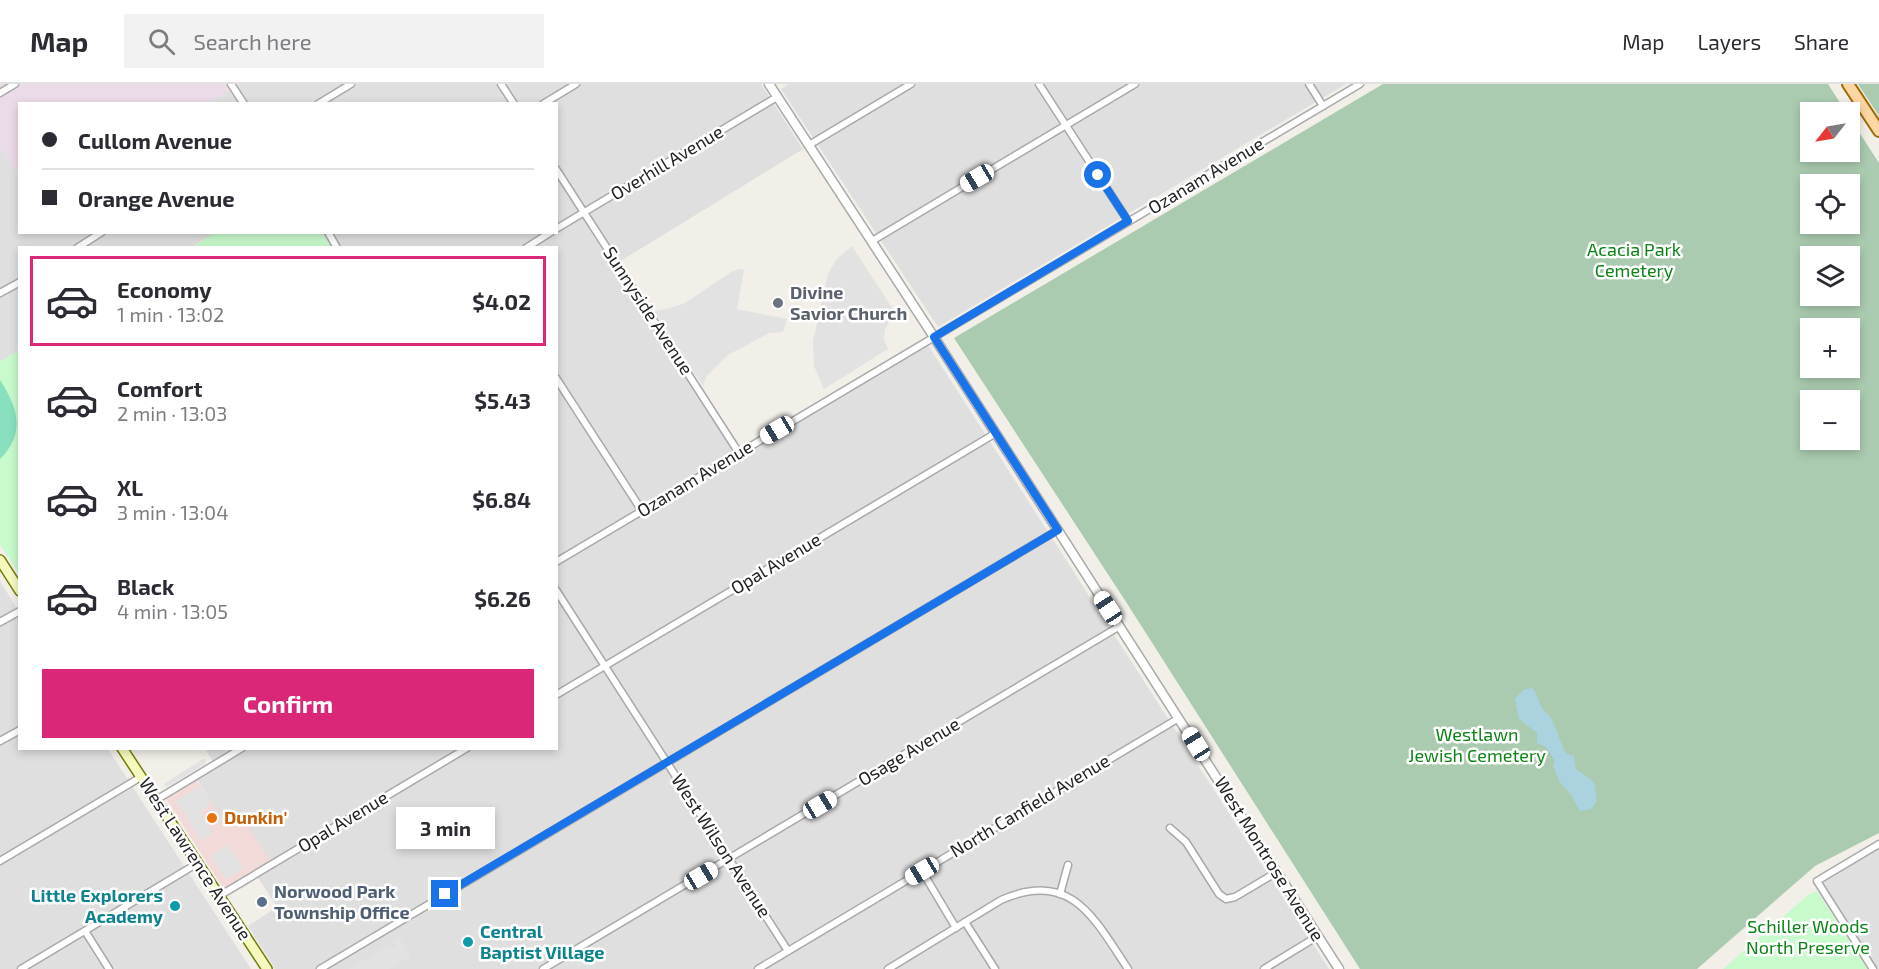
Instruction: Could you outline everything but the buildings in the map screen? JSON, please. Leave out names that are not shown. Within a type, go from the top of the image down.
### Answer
[{"type":"main road","points":[[1848,84],[1879,131]]},
{"type":"main road","points":[[0,560],[18,588]]},
{"type":"main road","name":"West Lawrence Avenue","points":[[123,750],[267,969]]},
{"type":"street","points":[[0,93],[15,84]]},
{"type":"street","points":[[231,84],[243,102]]},
{"type":"street","points":[[321,102],[351,84]]},
{"type":"street","points":[[501,84],[513,102]]},
{"type":"street","points":[[546,102],[576,84]]},
{"type":"street","name":"West Montrose Avenue","points":[[769,84],[996,433],[1339,969]]},
{"type":"street","points":[[809,145],[911,84]]},
{"type":"street","points":[[1039,84],[1128,221]]},
{"type":"street","points":[[872,241],[1135,84]]},
{"type":"street","points":[[1310,84],[1323,106]]},
{"type":"street","name":"Ozanam Avenue","points":[[558,561],[1360,84]]},
{"type":"street","name":"Overhill Avenue","points":[[558,228],[777,97]]},
{"type":"street","name":"Sunnyside Avenue","points":[[558,172],[739,453]]},
{"type":"street","points":[[80,246],[99,234]]},
{"type":"street","points":[[529,246],[548,234]]},
{"type":"street","points":[[0,294],[18,283]]},
{"type":"street","points":[[558,381],[642,511]]},
{"type":"street","name":"Opal Avenue","points":[[558,694],[996,433]]},
{"type":"street","points":[[320,969],[1058,530]]},
{"type":"street","name":"West Wilson Avenue","points":[[558,593],[788,951]]},
{"type":"street","points":[[0,622],[18,612]]},
{"type":"street","name":"Osage Avenue","points":[[543,969],[1120,626]]},
{"type":"street","name":"North Canfield Avenue","points":[[758,969],[1179,718]]},
{"type":"street","points":[[0,741],[18,731]]},
{"type":"street","points":[[156,800],[239,750]]},
{"type":"street","name":"Opal Avenue","points":[[219,896],[464,750]]},
{"type":"street","points":[[0,861],[141,777]]},
{"type":"street","points":[[1170,828],[1182,837],[1219,894],[1226,899],[1235,897],[1277,872]]},
{"type":"street","points":[[1873,969],[1816,882],[1879,844]]},
{"type":"street","points":[[21,969],[198,863]]},
{"type":"street","points":[[1060,894],[1068,865]]},
{"type":"street","points":[[922,871],[956,927]]},
{"type":"street","points":[[888,969],[1001,900],[1020,892],[1040,891],[1060,894],[1080,904],[1089,912],[1128,969]]},
{"type":"street","points":[[965,922],[995,969]]},
{"type":"street","points":[[85,932],[109,969]]},
{"type":"street","points":[[1264,969],[1318,936]]},
{"type":"shaded area","points":[[0,84],[240,84],[209,102],[18,102],[18,175],[0,146]]},
{"type":"shaded area","points":[[240,84],[761,84],[803,149],[619,262],[740,450],[924,339],[1329,969],[275,969],[248,926],[277,907],[255,873],[241,816],[226,826],[196,778],[216,766],[206,750],[558,750],[558,246],[330,246],[322,234],[558,234],[558,102],[209,102]]},
{"type":"shaded area","points":[[789,84],[1346,84],[938,327],[781,89]]},
{"type":"shaded area","points":[[0,146],[18,175],[18,234],[214,234],[193,246],[18,246],[18,351],[0,362]]},
{"type":"shaded area","points":[[852,246],[896,314],[889,321],[885,330],[884,340],[888,349],[824,389],[814,366],[813,341],[828,274],[836,260]]},
{"type":"shaded area","points":[[738,269],[744,270],[737,309],[787,319],[783,332],[769,333],[728,355],[706,377],[703,386],[654,311],[685,303]]},
{"type":"shaded area","points":[[0,581],[18,610],[18,750],[109,750],[251,969],[0,969]]},
{"type":"shaded area","points":[[206,759],[205,764],[167,787],[164,784]]},
{"type":"shaded area","points":[[195,778],[226,825],[241,816],[272,863],[225,891],[165,797]]},
{"type":"shaded area","points":[[200,786],[211,804],[200,812],[213,833],[201,841],[176,801]]},
{"type":"shaded area","points":[[228,845],[243,868],[226,879],[211,855]]},
{"type":"shaded area","points":[[1879,849],[1879,969],[1878,969],[1823,882]]},
{"type":"shaded area","points":[[399,936],[411,957],[389,969],[349,969],[390,945],[394,949],[396,946],[392,940]]},
{"type":"green space","name":"Westlawn Jewish Cemetery","points":[[1383,84],[1828,84],[1840,102],[1800,102],[1800,162],[1860,162],[1860,134],[1879,163],[1879,833],[1815,866],[1697,969],[1360,969],[1128,605],[954,338]]},
{"type":"green space","points":[[1858,84],[1879,84],[1879,116]]},
{"type":"green space","points":[[213,234],[322,234],[330,246],[194,246]]},
{"type":"green space","points":[[18,351],[18,572],[0,544],[0,362]]},
{"type":"green space","points":[[0,380],[15,410],[16,430],[14,440],[0,459]]},
{"type":"green space","name":"Schiller Woods North Preserve","points":[[1817,891],[1868,969],[1723,969],[1808,895]]},
{"type":"water","points":[[1532,688],[1543,709],[1551,718],[1567,754],[1574,756],[1576,769],[1594,782],[1597,801],[1591,809],[1580,811],[1571,795],[1559,781],[1553,765],[1555,761],[1546,747],[1537,743],[1537,733],[1519,719],[1515,699],[1523,690]]},
{"type":"place","name":"Divine Savior Church","points":[[778,303]]},
{"type":"place","name":"Dunkin'","points":[[212,818]]},
{"type":"place","name":"Norwood Park Township Office","points":[[262,902]]},
{"type":"place","name":"Little Explorers Academy","points":[[175,906]]},
{"type":"place","name":"Central Baptist Village","points":[[468,942]]},
{"type":"route","points":[[445,894],[1058,530],[934,337],[1128,221],[1098,175]]},
{"type":"park label","name":"Acacia Park Cemetery","points":[[1634,260]]}]
